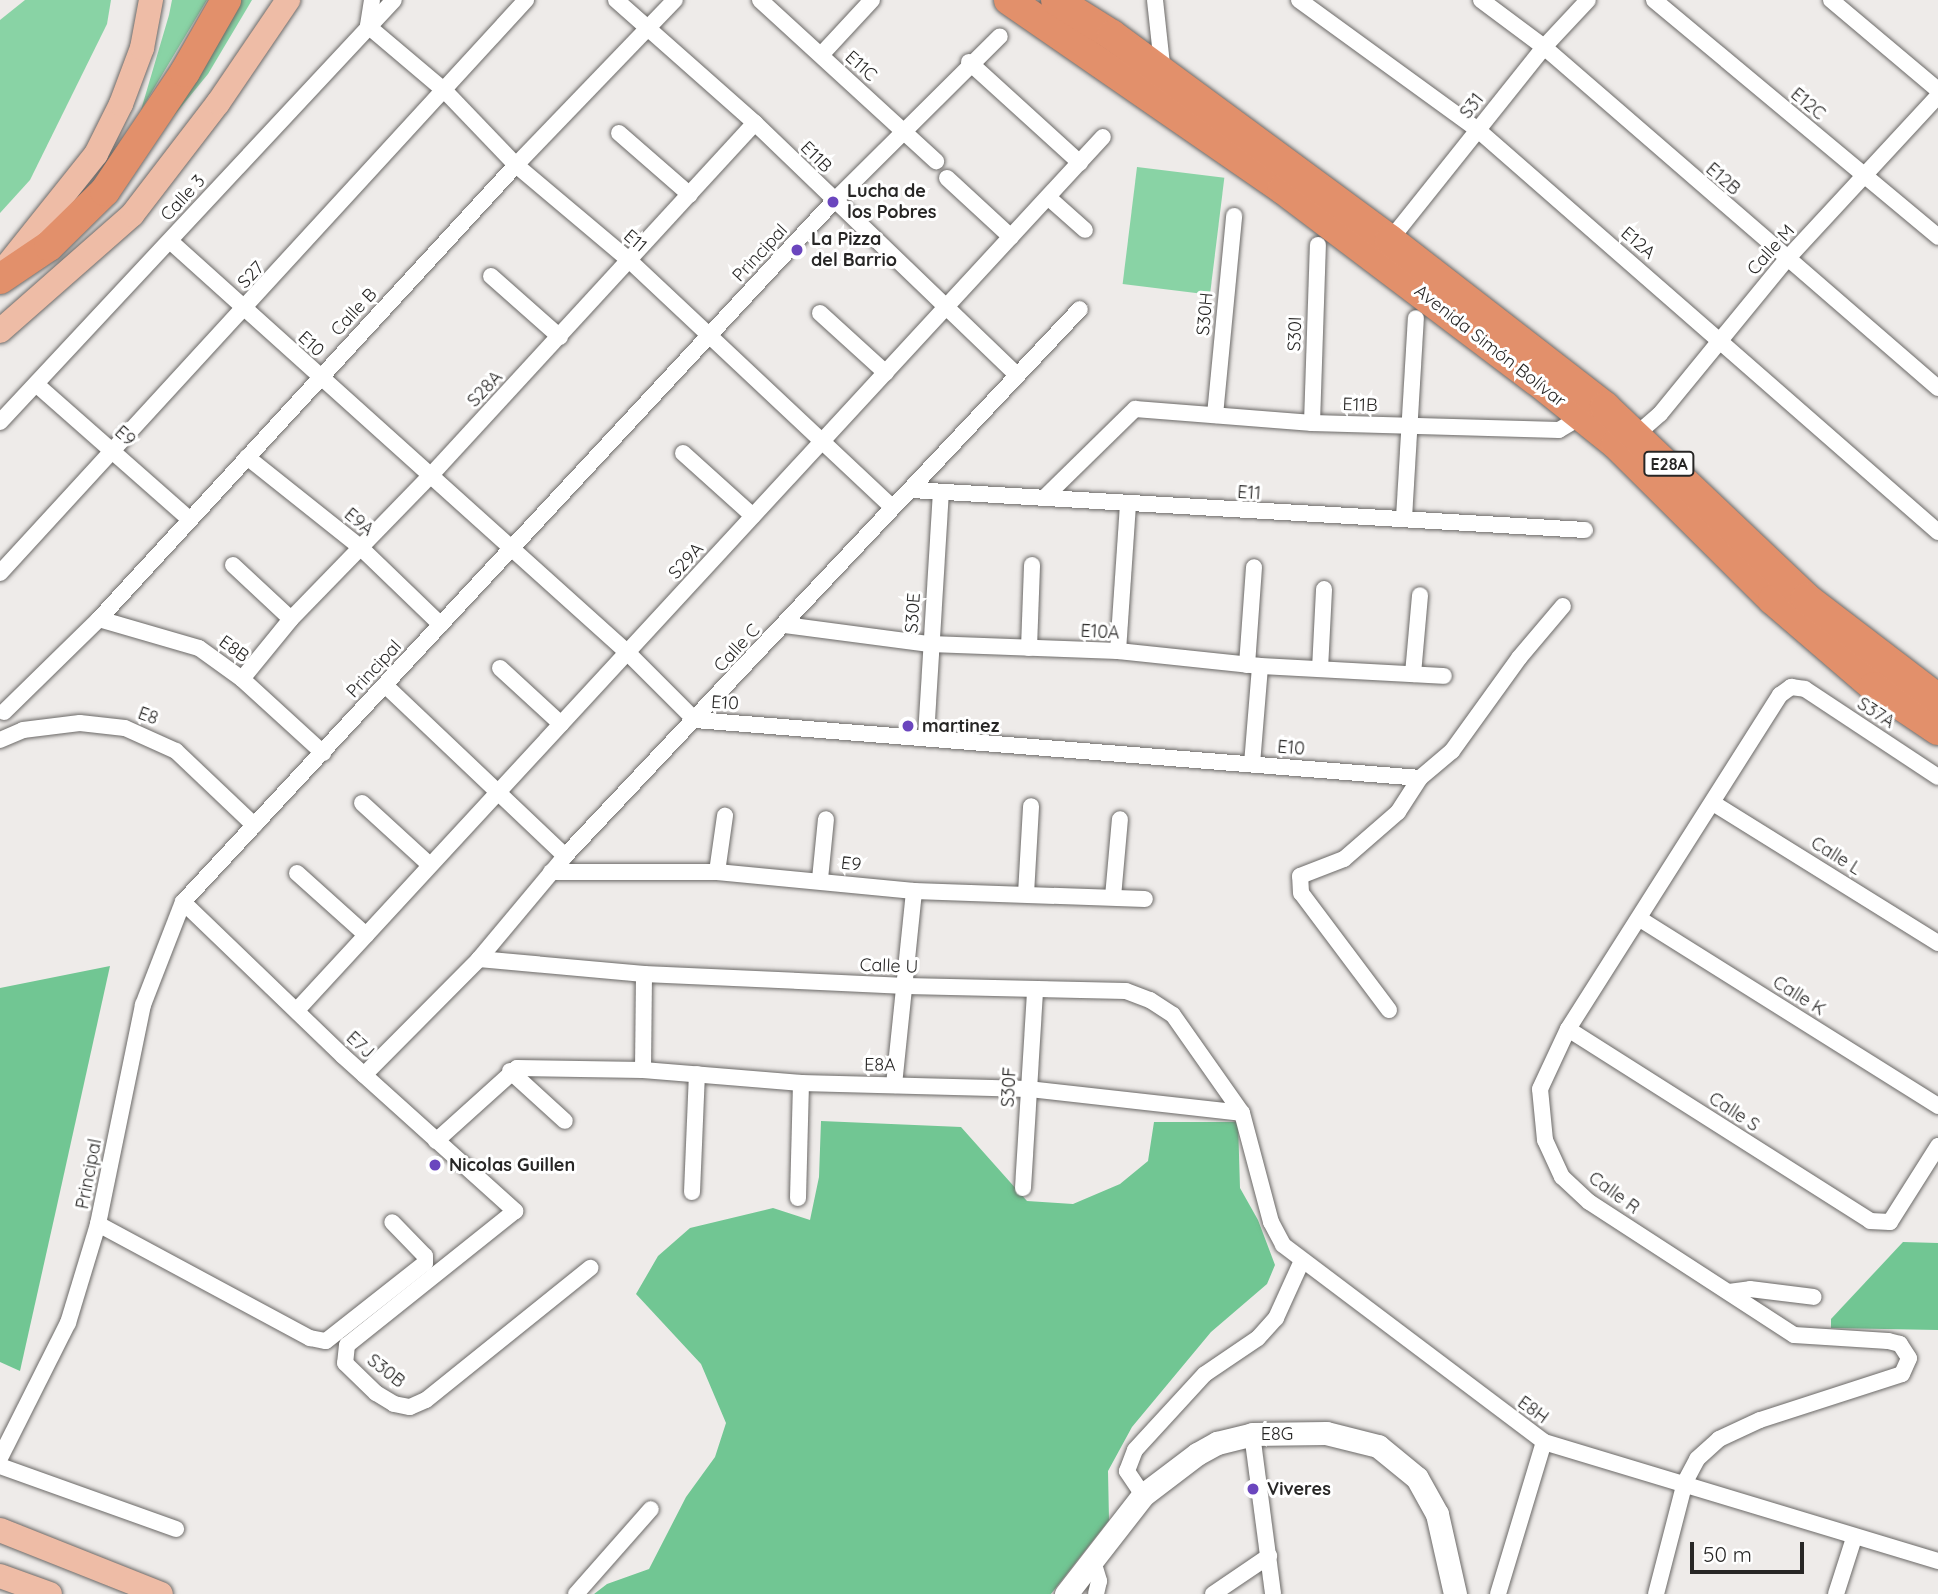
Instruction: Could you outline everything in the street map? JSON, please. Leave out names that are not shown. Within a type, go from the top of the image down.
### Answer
[{"type":"highway","points":[[0,277],[49,246],[105,191],[185,72],[226,0]]},
{"type":"highway","name":"Avenida Simón Bolívar","points":[[1009,0],[1283,189],[1581,416],[1616,444],[1712,541],[1874,687],[1938,730]]},
{"type":"highway","name":"Avenida Simón Bolívar","points":[[1056,0],[1163,74],[1390,240],[1637,434],[1806,598],[1938,699]]},
{"type":"main road","points":[[0,277],[96,154],[121,104],[142,48],[151,0]]},
{"type":"main road","points":[[0,331],[132,215],[218,103],[288,0]]},
{"type":"main road","points":[[0,1530],[160,1594]]},
{"type":"main road","points":[[0,1576],[50,1594]]},
{"type":"street","points":[[368,26],[372,0]]},
{"type":"street","name":"Calle 3","points":[[0,422],[394,0]]},
{"type":"street","name":"S27","points":[[0,573],[115,453],[446,92],[526,0]]},
{"type":"street","name":"E11B","points":[[616,0],[755,123],[833,202],[1015,373]]},
{"type":"street","name":"Calle B","points":[[2,710],[99,619],[188,518],[516,165],[650,29],[675,0]]},
{"type":"street","name":"E11C","points":[[760,0],[936,161]]},
{"type":"street","points":[[821,55],[872,0]]},
{"type":"street","points":[[1155,0],[1163,74]]},
{"type":"street","name":"E12A","points":[[1298,0],[1478,130],[1938,532]]},
{"type":"street","name":"E12B","points":[[1482,0],[1544,47],[1786,260],[1938,387]]},
{"type":"street","name":"S31","points":[[1390,240],[1544,47],[1588,0]]},
{"type":"street","name":"E12C","points":[[1654,0],[1938,237]]},
{"type":"street","points":[[1831,0],[1938,90]]},
{"type":"street","name":"E11","points":[[368,26],[446,92],[516,165],[631,261],[820,443],[892,507]]},
{"type":"street","name":"Principal","points":[[0,1458],[68,1324],[98,1224],[143,1005],[183,902],[833,202],[969,62],[1000,36]]},
{"type":"street","points":[[969,62],[1080,163]]},
{"type":"street","name":"Calle M","points":[[1637,434],[1660,414],[1786,260],[1867,177],[1938,96]]},
{"type":"street","name":"S28A","points":[[242,679],[292,619],[631,261],[755,123]]},
{"type":"street","points":[[619,133],[690,195]]},
{"type":"street","name":"S29A","points":[[297,1010],[430,865],[500,794],[1103,138]]},
{"type":"street","points":[[947,178],[1011,237]]},
{"type":"street","points":[[1049,198],[1085,230]]},
{"type":"street","name":"S30H","points":[[1215,415],[1234,216]]},
{"type":"street","name":"E10","points":[[170,240],[628,653],[695,720],[926,736],[1420,778]]},
{"type":"street","name":"S30I","points":[[1312,423],[1318,245]]},
{"type":"street","points":[[491,276],[560,337]]},
{"type":"street","name":"Calle C","points":[[364,1075],[479,958],[565,856],[785,625],[892,507],[912,490],[1015,373],[1080,309]]},
{"type":"street","points":[[820,313],[886,373]]},
{"type":"street","points":[[1404,518],[1412,426],[1416,318]]},
{"type":"street","name":"E9","points":[[36,384],[188,518]]},
{"type":"street","name":"E11B","points":[[1045,497],[1135,409],[1312,423],[1559,430],[1581,416]]},
{"type":"street","points":[[683,453],[753,516]]},
{"type":"street","name":"E9A","points":[[247,457],[360,547],[441,625]]},
{"type":"street","name":"E11","points":[[912,490],[1585,530]]},
{"type":"street","name":"S30E","points":[[926,736],[941,493]]},
{"type":"street","points":[[1118,651],[1128,503]]},
{"type":"street","points":[[233,565],[292,619]]},
{"type":"street","points":[[1030,648],[1032,565]]},
{"type":"street","points":[[1252,764],[1254,567]]},
{"type":"street","points":[[1320,669],[1324,589]]},
{"type":"street","points":[[1413,674],[1420,596]]},
{"type":"street","points":[[1389,1010],[1297,884],[1300,876],[1344,859],[1398,812],[1420,778],[1452,751],[1518,658],[1563,606]]},
{"type":"street","name":"E8B","points":[[99,619],[187,642],[242,679],[323,752]]},
{"type":"street","name":"E10A","points":[[785,625],[930,643],[1118,651],[1254,665],[1444,677]]},
{"type":"street","points":[[500,668],[562,724]]},
{"type":"street","points":[[386,686],[565,856]]},
{"type":"street","name":"S37A","points":[[1791,687],[1805,689],[1938,777]]},
{"type":"street","name":"Calle R","points":[[1685,1482],[1697,1459],[1719,1439],[1799,1405],[1902,1374],[1907,1368],[1909,1357],[1900,1344],[1794,1335],[1589,1202],[1562,1177],[1545,1140],[1540,1089],[1568,1028],[1640,919],[1780,695],[1791,687]]},
{"type":"street","points":[[2,710],[23,730]]},
{"type":"street","name":"E8","points":[[0,740],[23,730],[80,723],[125,728],[163,742],[254,825]]},
{"type":"street","points":[[362,803],[430,865]]},
{"type":"street","name":"Calle L","points":[[1713,803],[1938,943]]},
{"type":"street","points":[[1026,894],[1031,806]]},
{"type":"street","points":[[717,872],[725,816]]},
{"type":"street","points":[[820,879],[826,819]]},
{"type":"street","points":[[1113,897],[1120,819]]},
{"type":"street","name":"E9","points":[[551,872],[717,872],[820,879],[914,891],[1144,899]]},
{"type":"street","points":[[296,873],[366,935]]},
{"type":"street","points":[[894,1084],[914,891]]},
{"type":"street","name":"E7J","points":[[183,902],[364,1075],[515,1211]]},
{"type":"street","name":"Calle K","points":[[1640,919],[1938,1106]]},
{"type":"street","name":"Calle U","points":[[479,958],[644,974],[906,986],[1126,991],[1150,1000],[1173,1015],[1242,1113]]},
{"type":"street","points":[[643,1070],[644,974]]},
{"type":"street","name":"S30F","points":[[1023,1188],[1035,989]]},
{"type":"street","name":"Calle S","points":[[1568,1028],[1881,1225],[1890,1222],[1938,1146]]},
{"type":"street","points":[[436,1141],[513,1069],[565,1121]]},
{"type":"street","name":"E8A","points":[[513,1069],[643,1070],[801,1083],[1029,1089],[1242,1113]]},
{"type":"street","points":[[692,1192],[697,1074]]},
{"type":"street","points":[[798,1198],[801,1083]]},
{"type":"street","name":"E8H","points":[[1242,1113],[1271,1222],[1283,1245],[1301,1263],[1544,1442],[1685,1482],[1854,1538],[1938,1561]]},
{"type":"street","name":"S30B","points":[[515,1211],[347,1345],[345,1363],[376,1393],[394,1404],[410,1407],[426,1400],[590,1268]]},
{"type":"street","points":[[98,1224],[310,1338],[326,1341],[425,1263],[425,1256],[392,1222]]},
{"type":"street","points":[[1143,1495],[1127,1471],[1136,1450],[1205,1374],[1258,1338],[1276,1318],[1301,1263]]},
{"type":"street","points":[[1729,1292],[1750,1289],[1814,1297]]},
{"type":"street","points":[[1252,1434],[1273,1594]]},
{"type":"street","name":"E8G","points":[[1066,1594],[1143,1495],[1217,1443],[1252,1434],[1352,1438],[1378,1446],[1400,1460],[1422,1486],[1437,1514],[1455,1594]]},
{"type":"street","points":[[1497,1594],[1544,1442]]},
{"type":"street","points":[[0,1466],[176,1529]]},
{"type":"street","points":[[1656,1594],[1685,1482]]},
{"type":"street","points":[[576,1594],[651,1509]]},
{"type":"street","points":[[1836,1594],[1854,1538]]},
{"type":"street","points":[[1213,1594],[1269,1556]]},
{"type":"street","points":[[1093,1561],[1099,1581],[1097,1594]]},
{"type":"green space","points":[[25,0],[111,0],[107,24],[30,180],[0,213],[0,20]]},
{"type":"green space","points":[[172,0],[207,0],[141,110],[169,15]]},
{"type":"green space","points":[[233,0],[252,0],[208,74],[163,129]]},
{"type":"green space","points":[[1137,167],[1224,178],[1210,295],[1123,284]]},
{"type":"green space","points":[[110,966],[20,1371],[0,1362],[0,988]]},
{"type":"green space","points":[[821,1121],[961,1127],[1027,1201],[1073,1204],[1120,1184],[1148,1161],[1154,1122],[1238,1122],[1240,1188],[1258,1220],[1275,1265],[1267,1284],[1211,1332],[1132,1427],[1108,1471],[1109,1520],[1051,1594],[594,1594],[607,1584],[649,1569],[686,1497],[715,1457],[726,1423],[701,1364],[636,1294],[658,1256],[690,1228],[773,1208],[810,1220],[819,1177]]},
{"type":"green space","points":[[1903,1242],[1938,1243],[1938,1330],[1831,1328],[1831,1319]]},
{"type":"place","name":"Lucha de los Pobres","points":[[833,202]]},
{"type":"place","name":"La Pizza del Barrio","points":[[797,250]]},
{"type":"place","name":"martinez","points":[[908,726]]},
{"type":"place","name":"Nicolas Guillen","points":[[435,1165]]},
{"type":"place","name":"Viveres","points":[[1253,1489]]}]
